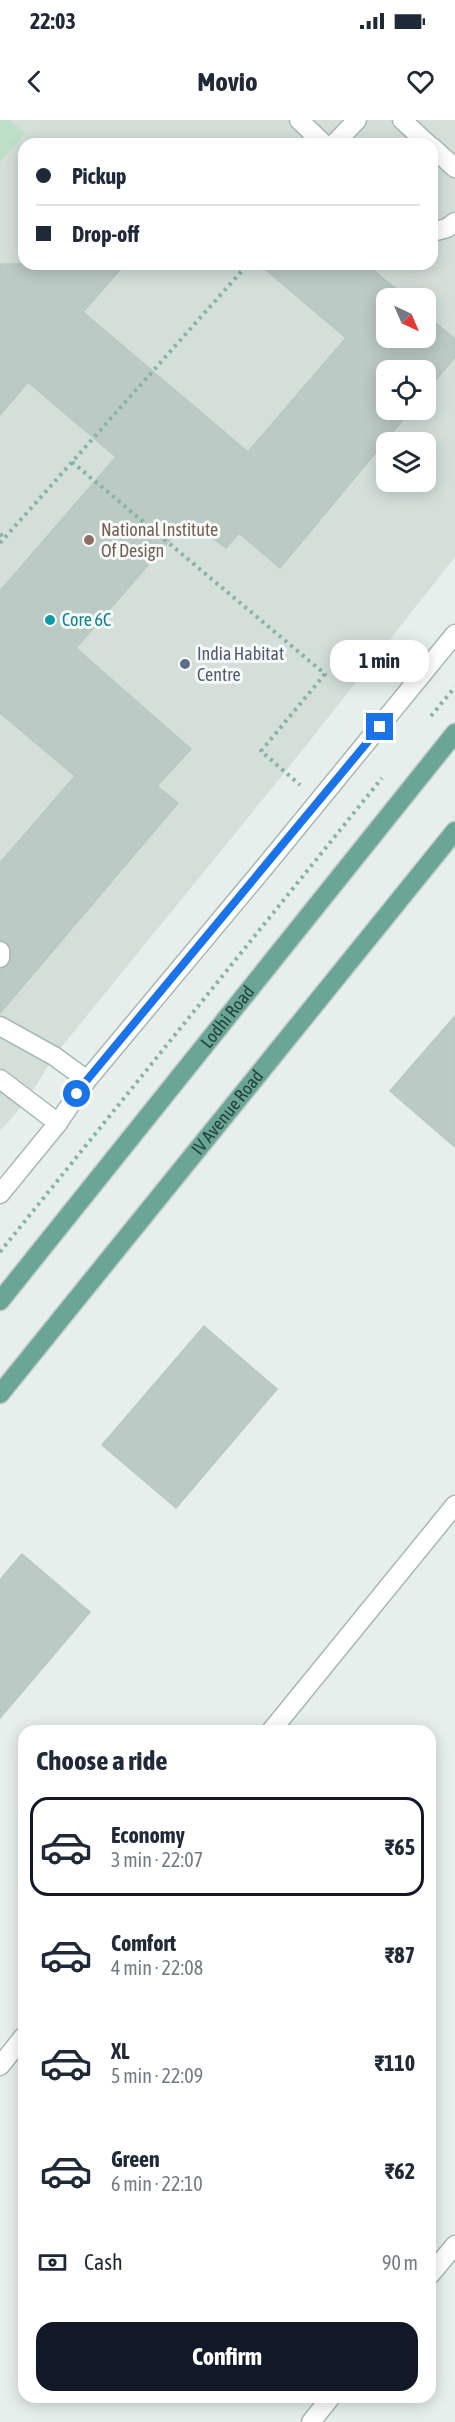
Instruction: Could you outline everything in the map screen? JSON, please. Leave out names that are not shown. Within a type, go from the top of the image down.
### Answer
[{"type":"main road","name":"Lodhi Road","points":[[0,1301],[455,733]]},
{"type":"main road","name":"IV Avenue Road","points":[[0,1394],[455,831]]},
{"type":"street","points":[[298,120],[318,138]]},
{"type":"street","points":[[340,138],[357,120]]},
{"type":"street","points":[[402,120],[422,138]]},
{"type":"street","points":[[438,152],[455,168]]},
{"type":"street","points":[[438,230],[447,228],[455,222]]},
{"type":"street","points":[[0,1194],[58,1123],[87,1080],[455,634]]},
{"type":"street","points":[[0,951],[0,958]]},
{"type":"street","points":[[0,1026],[54,1056],[87,1080]]},
{"type":"street","points":[[0,1079],[58,1123]]},
{"type":"street","points":[[276,1725],[455,1505]]},
{"type":"street","points":[[0,2066],[18,2044]]},
{"type":"street","points":[[436,2268],[455,2245]]},
{"type":"street","points":[[311,2422],[327,2403]]},
{"type":"path","points":[[0,543],[243,270]]},
{"type":"path","points":[[72,462],[325,674],[261,751],[319,801]]},
{"type":"path","points":[[0,534],[5,538]]},
{"type":"path","points":[[425,724],[455,687]]},
{"type":"path","points":[[0,1252],[388,770]]},
{"type":"shaded area","name":"India Habitat Centre","points":[[0,120],[455,120],[455,557],[285,772],[54,1056],[28,1099],[0,1131]]},
{"type":"green space","points":[[0,120],[9,120],[25,133],[18,138],[18,141],[0,162]]},
{"type":"building","points":[[0,264],[18,264],[18,270],[120,270],[83,312],[248,452],[346,338],[266,270],[373,270],[395,288],[376,288],[376,348],[436,348],[436,323],[455,339],[455,357],[436,380],[436,360],[376,360],[376,420],[403,420],[393,432],[376,432],[376,452],[280,568],[239,533],[226,548],[188,519],[76,648],[191,749],[157,786],[178,803],[0,1013],[0,969],[6,967],[11,958],[9,945],[0,940],[0,863],[75,776],[0,713],[0,591],[116,457],[28,382],[0,415]]},
{"type":"building","points":[[455,1016],[455,1147],[390,1091]]},
{"type":"building","points":[[204,1326],[277,1389],[176,1508],[102,1445]]},
{"type":"building","points":[[22,1554],[90,1612],[0,1718],[0,1580]]},
{"type":"place","name":"National Institute Of Design","points":[[89,540]]},
{"type":"place","name":"Core 6C","points":[[50,620]]},
{"type":"place","name":"India Habitat Centre","points":[[185,664]]},
{"type":"route","points":[[77,1094],[380,727]]}]
